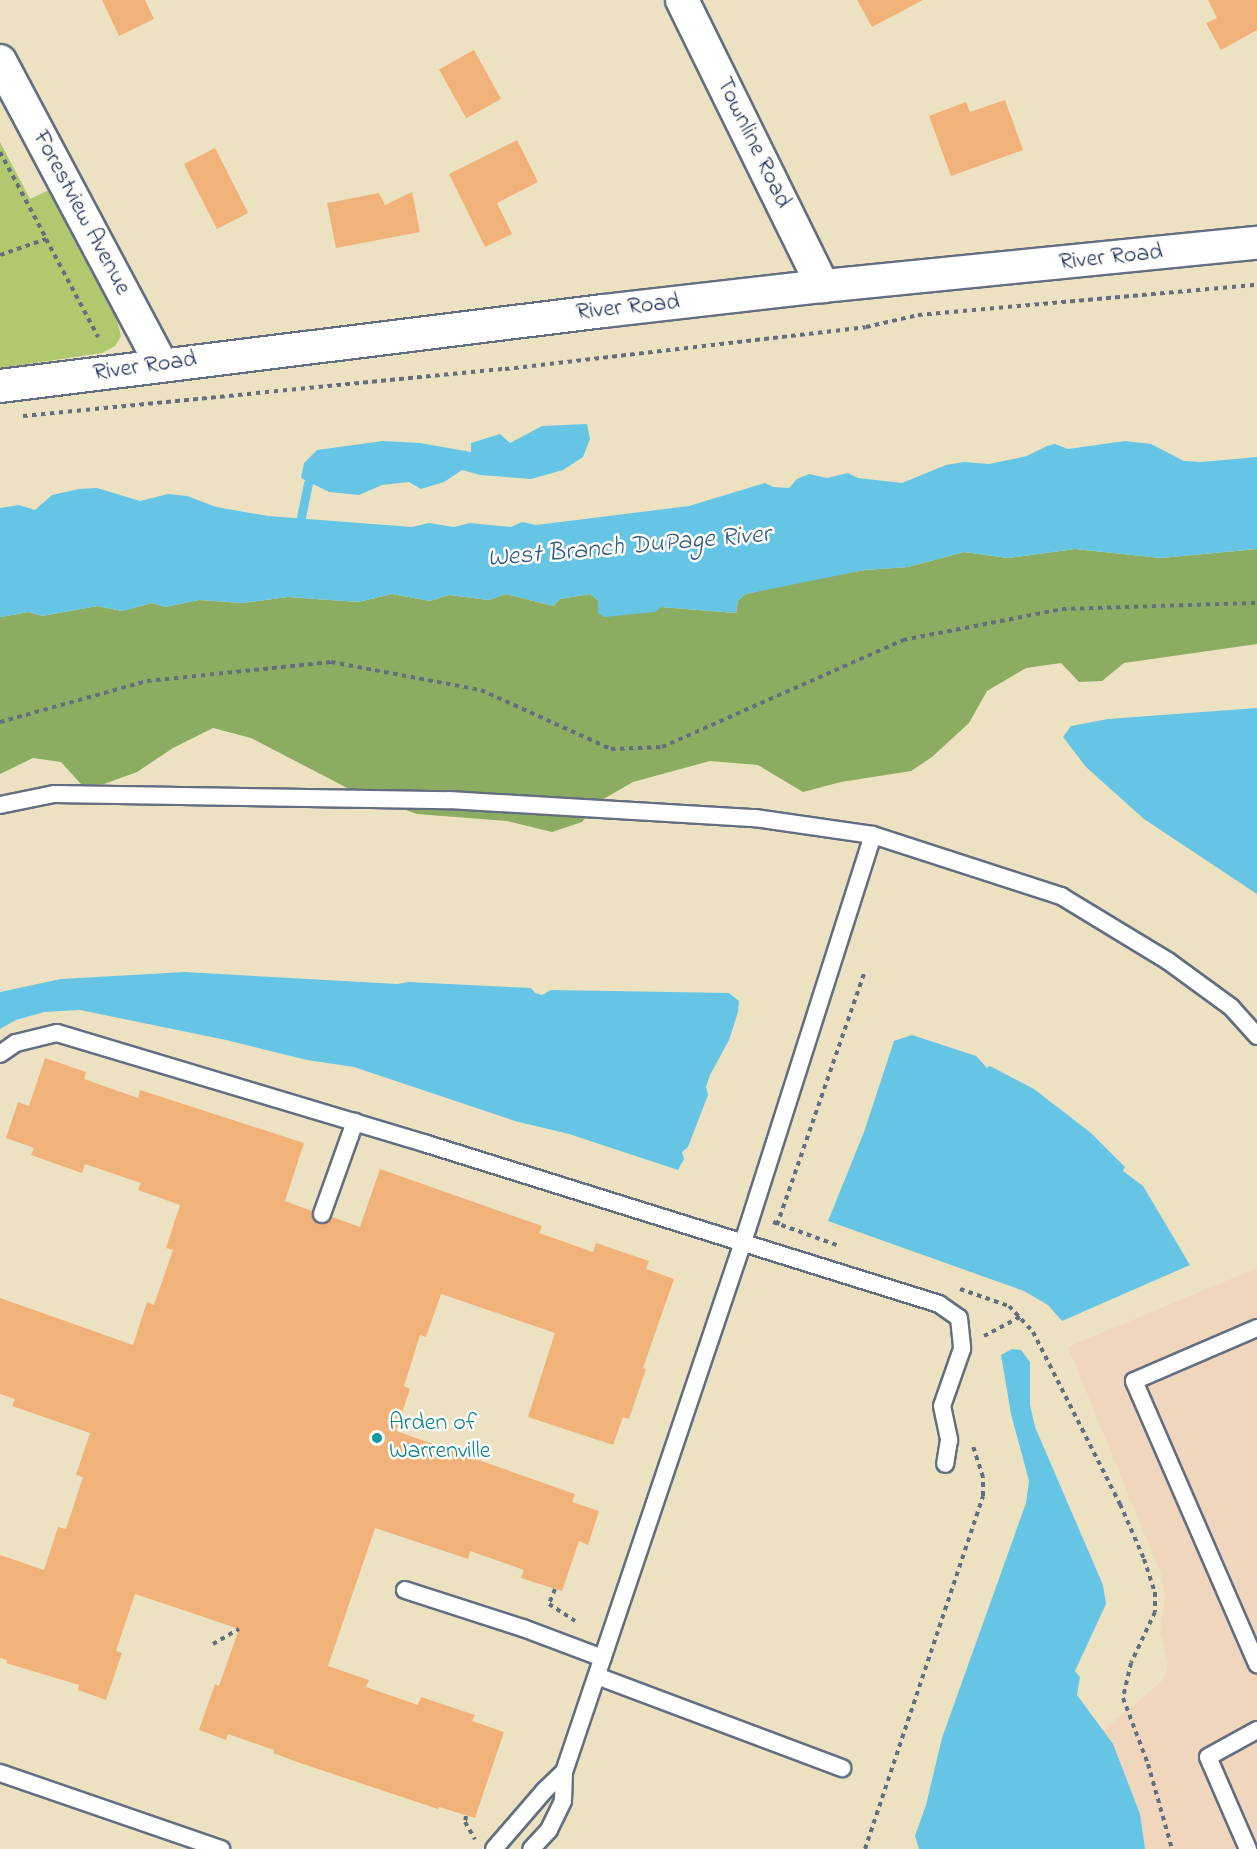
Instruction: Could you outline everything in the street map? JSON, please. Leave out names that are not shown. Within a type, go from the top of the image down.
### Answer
[{"type":"street","name":"Townline Road","points":[[682,0],[824,286]]},
{"type":"street","name":"Forestview Avenue","points":[[0,61],[161,364]]},
{"type":"street","name":"River Road","points":[[0,386],[161,364],[824,286],[1257,243]]},
{"type":"lane","points":[[0,805],[54,794],[449,800],[755,818],[873,835],[1061,896],[1168,960],[1231,1007],[1257,1036]]},
{"type":"lane","points":[[531,1849],[549,1830],[563,1801],[564,1772],[743,1242],[873,835]]},
{"type":"lane","points":[[0,1054],[16,1043],[57,1033],[355,1122],[939,1304],[959,1318],[962,1349],[942,1406],[949,1440],[945,1464]]},
{"type":"lane","points":[[322,1214],[355,1122]]},
{"type":"lane","points":[[1257,1328],[1134,1381],[1257,1664]]},
{"type":"lane","points":[[405,1590],[603,1658]]},
{"type":"lane","points":[[597,1676],[842,1768]]},
{"type":"lane","points":[[1248,1849],[1209,1757],[1257,1730]]},
{"type":"lane","points":[[494,1849],[544,1791],[564,1772]]},
{"type":"lane","points":[[0,1773],[221,1849]]},
{"type":"path","points":[[0,152],[98,337]]},
{"type":"path","points":[[0,255],[46,239]]},
{"type":"path","points":[[22,417],[505,369],[866,327],[918,315],[1257,285]]},
{"type":"path","points":[[0,722],[147,681],[331,662],[481,690],[611,749],[662,747],[903,640],[1062,609],[1257,603]]},
{"type":"path","points":[[775,1234],[864,974]]},
{"type":"path","points":[[953,1286],[1009,1306],[1033,1332],[1120,1504],[1144,1559],[1155,1592],[1155,1612],[1131,1663],[1123,1698],[1148,1764],[1172,1849]]},
{"type":"path","points":[[982,1337],[1020,1317]]},
{"type":"path","points":[[865,1849],[983,1496],[983,1477],[972,1444]]},
{"type":"path","points":[[555,1589],[549,1604],[579,1624]]},
{"type":"path","points":[[213,1644],[239,1629]]},
{"type":"path","points":[[466,1816],[465,1822],[475,1840]]},
{"type":"shaded area","points":[[1257,1268],[1257,1849],[961,1849],[1161,1682],[1166,1674],[1168,1662],[1160,1632],[1165,1596],[1161,1574],[1068,1347]]},
{"type":"green space","points":[[0,142],[30,199],[51,189],[113,306],[121,336],[115,346],[102,353],[0,368]]},
{"type":"green space","points":[[1075,549],[1161,558],[1257,549],[1257,644],[1124,663],[1102,681],[1079,682],[1061,663],[1026,668],[987,691],[969,723],[932,757],[911,771],[841,782],[803,792],[758,765],[710,761],[633,782],[600,801],[582,822],[552,832],[507,821],[417,814],[355,792],[251,738],[213,728],[173,748],[137,772],[104,784],[81,784],[61,762],[33,758],[0,774],[0,617],[29,612],[42,616],[97,606],[122,611],[152,603],[165,607],[199,600],[243,603],[288,597],[358,602],[392,594],[430,601],[449,595],[489,600],[506,594],[553,606],[560,599],[590,594],[598,600],[598,613],[661,607],[736,613],[738,600],[746,594],[798,582],[865,570],[908,567],[964,552],[1008,558]]},
{"type":"water","points":[[587,424],[590,439],[583,457],[563,470],[531,479],[480,475],[462,470],[444,482],[421,489],[409,482],[382,485],[359,495],[329,492],[301,478],[304,463],[317,450],[383,441],[420,443],[471,452],[471,443],[500,434],[510,443],[542,426]]},
{"type":"water","name":"West Branch DuPage River","points":[[1125,441],[1151,444],[1184,461],[1202,462],[1257,457],[1257,549],[1161,558],[1075,549],[1008,558],[964,552],[908,567],[865,570],[746,594],[738,600],[736,613],[661,607],[655,612],[604,617],[598,613],[598,600],[590,594],[560,599],[553,606],[506,594],[489,600],[449,595],[430,601],[392,594],[358,602],[288,597],[243,603],[199,600],[165,607],[152,603],[122,611],[97,606],[42,616],[29,612],[0,617],[0,508],[19,505],[35,510],[52,495],[79,489],[97,488],[140,501],[168,494],[187,496],[216,507],[268,516],[412,527],[429,523],[454,527],[470,523],[511,527],[522,522],[536,525],[689,506],[765,483],[773,487],[789,488],[797,479],[809,474],[827,478],[848,473],[858,478],[902,483],[946,465],[964,462],[989,464],[1027,456],[1055,444],[1068,449]]},
{"type":"water","points":[[1257,708],[1257,894],[1144,819],[1086,767],[1063,737],[1071,726],[1108,719]]},
{"type":"water","points":[[185,972],[398,984],[408,982],[531,988],[535,993],[542,995],[551,990],[729,993],[739,1001],[729,1040],[710,1075],[706,1087],[708,1095],[688,1147],[682,1152],[684,1159],[678,1170],[569,1134],[515,1121],[354,1067],[307,1060],[226,1040],[80,1010],[44,1012],[16,1020],[0,1029],[0,992],[61,979]]},
{"type":"water","points":[[912,1035],[976,1056],[987,1068],[990,1066],[1034,1089],[1091,1133],[1125,1167],[1123,1171],[1143,1186],[1190,1265],[1062,1321],[1048,1305],[1024,1291],[828,1221],[864,1132],[894,1041]]},
{"type":"water","points":[[1012,1349],[1021,1350],[1030,1362],[1030,1405],[1035,1427],[1103,1585],[1106,1604],[1075,1671],[1080,1677],[1077,1695],[1113,1744],[1140,1814],[1145,1849],[919,1849],[915,1836],[926,1805],[942,1738],[1026,1503],[1029,1481],[1011,1414],[1001,1355]]},
{"type":"building","points":[[102,0],[145,0],[154,19],[119,36]]},
{"type":"building","points":[[857,0],[923,0],[872,27]]},
{"type":"building","points":[[1208,0],[1257,0],[1257,30],[1221,50],[1206,23],[1217,18]]},
{"type":"building","points":[[474,50],[501,99],[466,118],[439,69]]},
{"type":"building","points":[[1005,100],[1023,150],[951,176],[929,116],[966,102],[970,112]]},
{"type":"building","points":[[517,140],[538,182],[497,203],[512,234],[485,247],[449,174]]},
{"type":"building","points":[[215,148],[248,213],[217,229],[184,164]]},
{"type":"building","points":[[412,192],[420,232],[336,248],[327,203],[379,193],[385,205]]},
{"type":"building","name":"Arden of Warrenville","points":[[45,1058],[86,1072],[84,1079],[138,1098],[140,1090],[304,1143],[285,1201],[312,1211],[314,1220],[319,1224],[328,1222],[332,1217],[360,1227],[380,1169],[542,1226],[539,1233],[593,1252],[596,1243],[649,1261],[646,1269],[674,1279],[643,1368],[646,1369],[629,1419],[623,1417],[613,1445],[528,1417],[555,1333],[441,1294],[426,1337],[420,1335],[404,1386],[410,1389],[396,1431],[575,1494],[572,1502],[599,1511],[588,1545],[579,1541],[562,1591],[521,1578],[524,1570],[470,1551],[468,1559],[375,1528],[328,1666],[369,1680],[366,1687],[418,1705],[421,1697],[475,1715],[472,1721],[504,1732],[475,1818],[439,1807],[438,1809],[300,1763],[273,1753],[274,1750],[228,1734],[226,1740],[199,1730],[215,1684],[219,1686],[239,1629],[174,1607],[135,1594],[116,1651],[122,1653],[106,1700],[78,1690],[79,1685],[6,1663],[7,1660],[0,1658],[0,1555],[44,1570],[58,1527],[66,1529],[83,1477],[76,1475],[90,1433],[12,1406],[15,1399],[0,1394],[0,1298],[133,1345],[147,1302],[154,1305],[173,1250],[166,1248],[180,1205],[138,1190],[141,1183],[85,1164],[82,1173],[31,1155],[34,1148],[6,1138],[18,1102],[29,1106]]},
{"type":"waterway","points":[[299,527],[308,483]]},
{"type":"place","name":"Arden of Warrenville","points":[[377,1438]]}]
